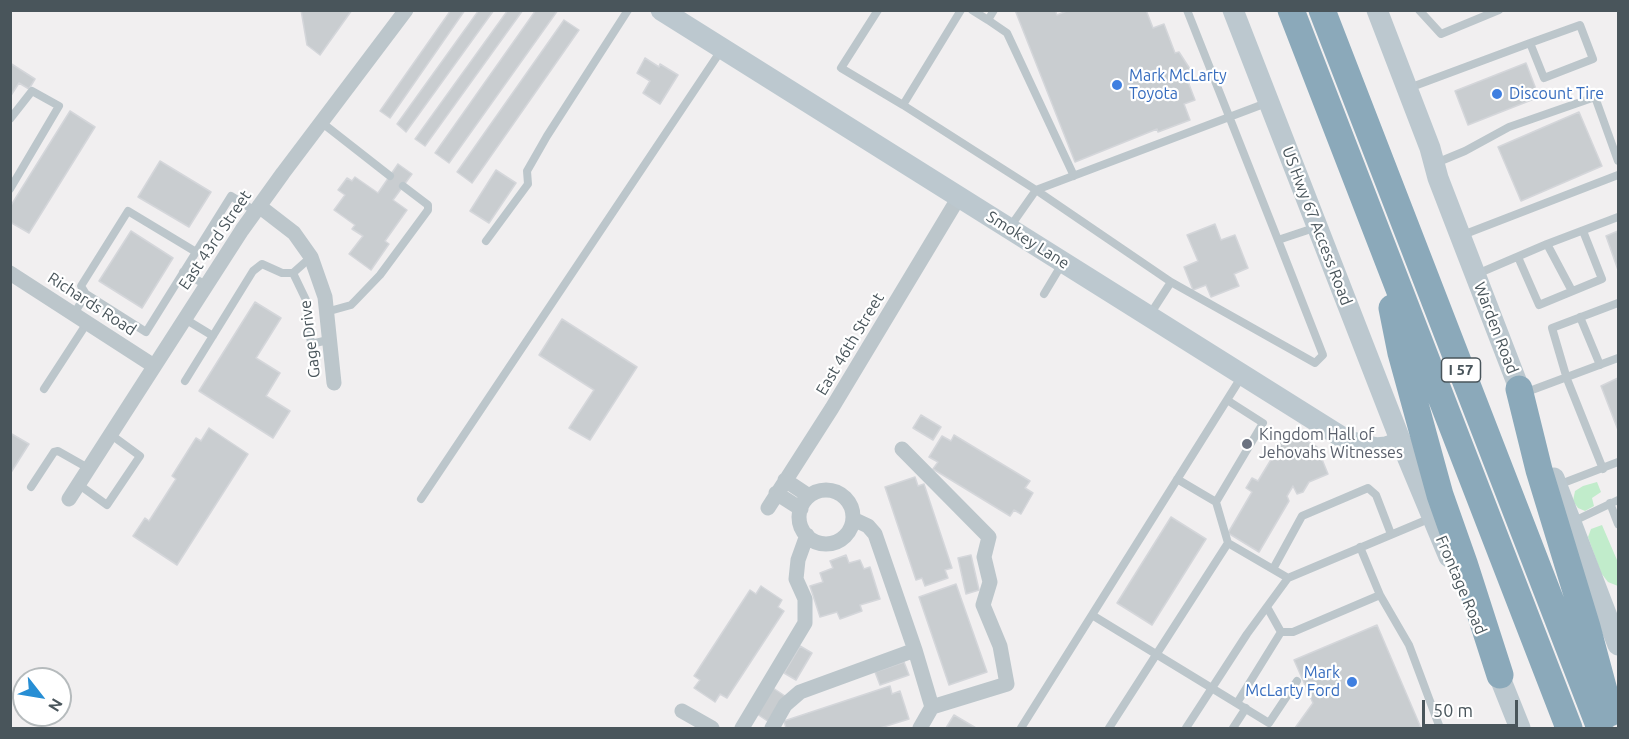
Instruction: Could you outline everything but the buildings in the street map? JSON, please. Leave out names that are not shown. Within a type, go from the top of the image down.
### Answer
[{"type":"highway","name":"I 57","points":[[1291,10],[1569,729]]},
{"type":"highway","name":"I 57","points":[[1322,10],[1600,729]]},
{"type":"highway","points":[[1376,234],[1401,353],[1440,495],[1500,675]]},
{"type":"highway","points":[[1520,392],[1539,470],[1587,627],[1614,729]]},
{"type":"main road","name":"US Hwy 67 Access Road","points":[[1233,10],[1401,442]]},
{"type":"main road","name":"Warden Road","points":[[1377,10],[1430,148],[1460,236],[1556,486],[1571,523],[1610,600],[1618,645]]},
{"type":"main road","name":"Smokey Lane","points":[[673,14],[722,48],[1348,441],[1376,448],[1401,442]]},
{"type":"main road","name":"Frontage Road","points":[[1401,442],[1500,675],[1520,729]]},
{"type":"street","name":"East 43rd Street","points":[[69,499],[257,208],[406,10]]},
{"type":"street","name":"East 46th Street","points":[[768,507],[832,408],[959,197]]},
{"type":"street","name":"Gage Drive","points":[[257,208],[294,233],[311,257],[325,304],[334,384]]},
{"type":"street","name":"Richards Road","points":[[10,273],[154,366]]},
{"type":"street","points":[[902,449],[989,537],[984,557],[990,582],[983,605],[1000,646],[1007,684],[932,707],[920,729]]},
{"type":"street","points":[[785,480],[805,503]]},
{"type":"street","points":[[835,491],[849,502],[853,519],[846,535],[831,543],[814,541],[800,524],[805,503],[817,492],[835,491]]},
{"type":"street","points":[[776,493],[805,503]]},
{"type":"street","points":[[853,519],[868,526],[875,534],[932,707]]},
{"type":"street","points":[[742,729],[806,623],[805,599],[796,579],[798,560],[807,535]]},
{"type":"street","points":[[771,729],[785,705],[800,692],[915,650]]},
{"type":"street","points":[[682,711],[712,729]]},
{"type":"lane","points":[[486,240],[528,183],[526,171],[628,10]]},
{"type":"lane","points":[[878,10],[841,68],[1036,190],[1171,282],[1315,363],[1323,355],[1187,10]]},
{"type":"lane","points":[[903,105],[961,10]]},
{"type":"lane","points":[[972,10],[1007,33],[1074,176]]},
{"type":"lane","points":[[988,20],[994,10]]},
{"type":"lane","points":[[1424,12],[1441,34],[1499,10]]},
{"type":"lane","points":[[1407,89],[1530,43],[1580,25],[1593,59],[1544,78],[1530,43]]},
{"type":"lane","points":[[421,499],[722,48]]},
{"type":"lane","points":[[10,119],[32,90],[59,106],[10,189]]},
{"type":"lane","points":[[1434,164],[1465,151],[1509,127],[1595,97],[1618,161]]},
{"type":"lane","points":[[1009,229],[1036,190],[1269,102]]},
{"type":"lane","points":[[321,122],[390,176]]},
{"type":"lane","points":[[1460,236],[1618,175]]},
{"type":"lane","points":[[306,300],[325,304],[351,305],[380,275],[429,210],[428,205],[403,186]]},
{"type":"lane","points":[[196,252],[128,211],[81,286],[86,294],[146,332],[183,272],[196,252],[231,196],[257,208]]},
{"type":"lane","points":[[1475,275],[1618,217]]},
{"type":"lane","points":[[1278,240],[1317,227]]},
{"type":"lane","points":[[1518,257],[1539,305],[1602,279],[1583,231]]},
{"type":"lane","points":[[1548,244],[1572,291]]},
{"type":"lane","points":[[185,381],[253,271],[262,264],[282,273],[293,273],[311,257]]},
{"type":"lane","points":[[1044,294],[1063,263]]},
{"type":"lane","points":[[183,272],[206,285]]},
{"type":"lane","points":[[293,273],[306,300],[311,344],[328,340]]},
{"type":"lane","points":[[1149,316],[1171,282]]},
{"type":"lane","points":[[44,389],[81,318],[86,294]]},
{"type":"lane","points":[[1603,468],[1567,379],[1552,328],[1618,306]]},
{"type":"lane","points":[[1580,317],[1600,366]]},
{"type":"lane","points":[[185,319],[213,336]]},
{"type":"lane","points":[[1520,392],[1567,379],[1618,358]]},
{"type":"lane","points":[[1021,729],[1242,375]]},
{"type":"lane","points":[[1216,502],[1263,423],[1227,400]]},
{"type":"lane","points":[[78,484],[107,506],[140,456],[110,435]]},
{"type":"lane","points":[[31,487],[54,452],[58,451],[88,468]]},
{"type":"lane","points":[[1556,486],[1618,462]]},
{"type":"lane","points":[[1177,479],[1216,502],[1228,543],[1288,578]]},
{"type":"lane","points":[[1273,569],[1302,516],[1368,488],[1376,495],[1391,534]]},
{"type":"lane","points":[[1571,523],[1614,502],[1618,524]]},
{"type":"lane","points":[[1186,729],[1212,687],[1288,578],[1433,518]]},
{"type":"lane","points":[[1109,729],[1228,543]]},
{"type":"lane","points":[[1360,547],[1380,595],[1409,645],[1440,729]]},
{"type":"lane","points":[[1281,632],[1293,632],[1380,595]]},
{"type":"lane","points":[[1267,607],[1281,632]]},
{"type":"lane","points":[[1092,615],[1269,723],[1296,681]]},
{"type":"lane","points":[[1237,703],[1281,632]]},
{"type":"lane","points":[[1233,729],[1246,708]]},
{"type":"green space","points":[[1597,482],[1601,492],[1592,498],[1594,506],[1585,511],[1578,508],[1573,501],[1575,491]]},
{"type":"green space","points":[[1602,525],[1618,559],[1618,586],[1608,582],[1601,573],[1588,537],[1591,529]]},
{"type":"place","name":"Mark McLarty Toyota","points":[[1117,85]]},
{"type":"place","name":"Discount Tire","points":[[1497,94]]},
{"type":"place","name":"Kingdom Hall of Jehovahs Witnesses","points":[[1247,444]]},
{"type":"place","name":"Mark McLarty Ford","points":[[1352,682]]}]
